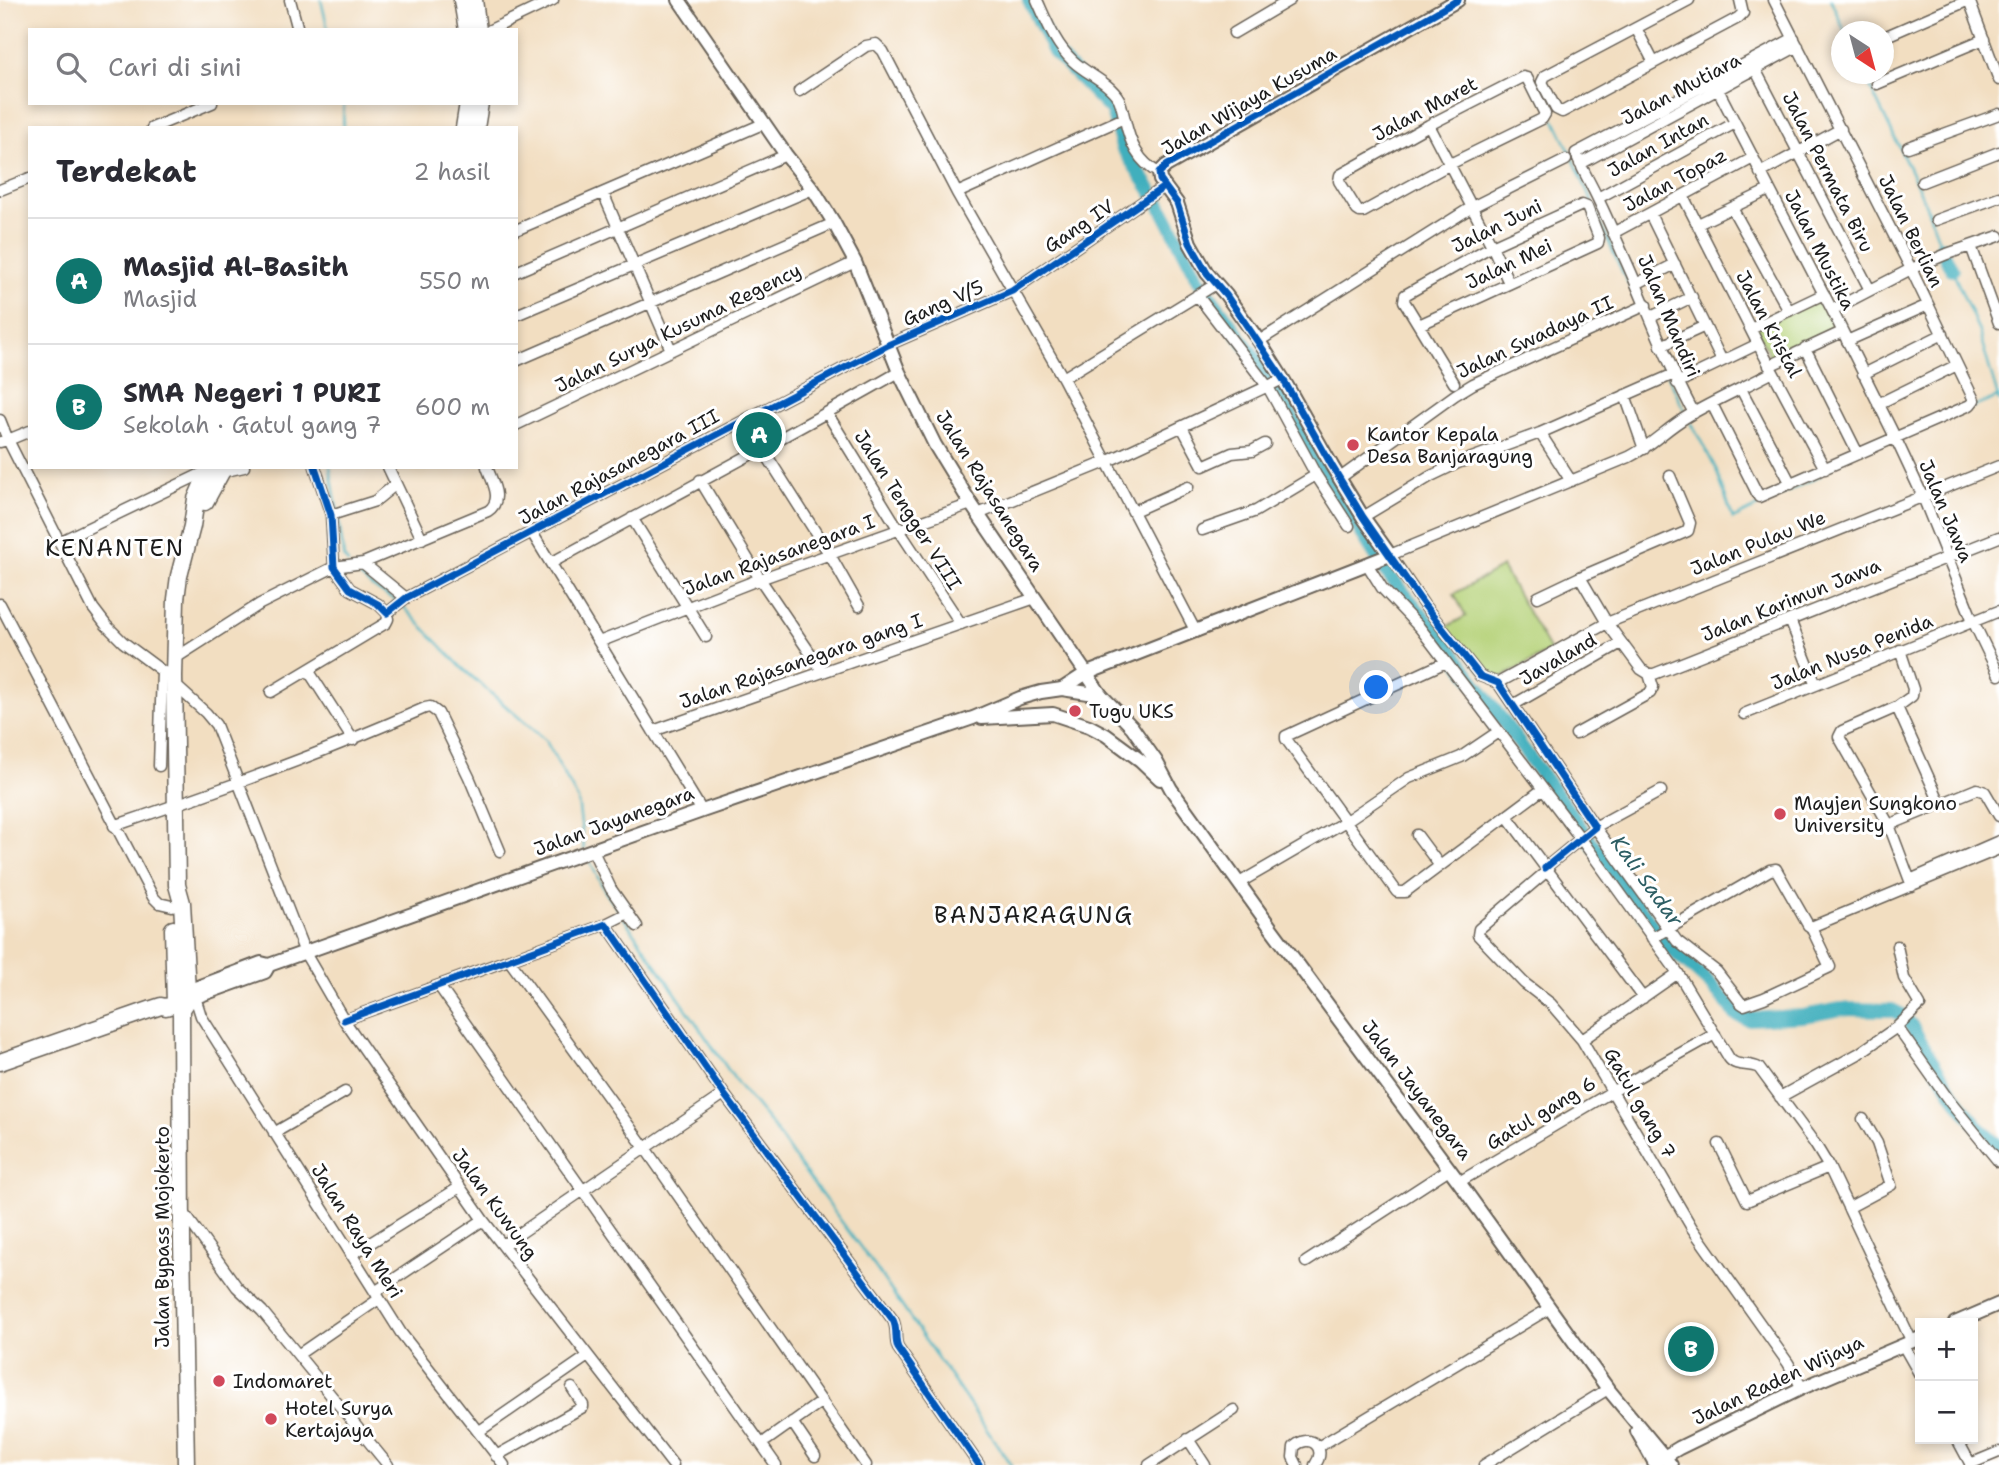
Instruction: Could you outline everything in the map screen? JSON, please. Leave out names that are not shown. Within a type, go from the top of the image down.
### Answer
[{"type":"highway","points":[[462,0],[467,28]]},
{"type":"highway","points":[[474,0],[478,28]]},
{"type":"highway","points":[[464,126],[468,105]]},
{"type":"highway","points":[[476,126],[480,105]]},
{"type":"highway","name":"Jalan Bypass Mojokerto","points":[[186,1465],[179,1002],[182,904],[177,885],[170,677],[174,659],[179,576],[192,526],[216,469]]},
{"type":"highway","name":"Jalan Bypass Mojokerto","points":[[177,885],[172,906],[179,1002]]},
{"type":"highway","points":[[0,1062],[179,1002]]},
{"type":"main road","name":"Jalan Wijaya Kusuma","points":[[1380,559],[1363,517],[1340,478],[1275,384],[1259,341],[1226,295],[1206,290],[1177,203],[1158,192],[1159,173],[1166,166],[1458,0]]},
{"type":"main road","name":"Jalan Rajasanegara","points":[[681,1],[834,223],[855,262],[899,372],[930,436],[974,509],[1101,695]]},
{"type":"main road","points":[[1062,689],[1085,674],[1380,559]]},
{"type":"main road","name":"Jalan Jayanegara","points":[[179,1002],[261,963],[269,965],[304,953],[973,718],[1020,698],[1062,689],[1101,695],[1132,727],[1156,761],[1171,789],[1629,1415],[1659,1463]]},
{"type":"main road","points":[[1041,692],[1037,709],[1041,714]]},
{"type":"main road","name":"Jalan Jayanegara","points":[[973,718],[1053,713],[1106,735],[1140,760],[1171,789]]},
{"type":"main road","points":[[1106,735],[1119,729],[1122,716]]},
{"type":"main road","points":[[1967,1318],[1999,1304]]},
{"type":"main road","name":"Jalan Raden Wijaya","points":[[1659,1463],[1802,1388],[1912,1342]]},
{"type":"street","points":[[290,0],[297,28]]},
{"type":"street","points":[[494,28],[553,0]]},
{"type":"street","points":[[1037,0],[1060,46],[1113,92],[1120,103],[1128,136],[1138,155],[1159,173]]},
{"type":"street","points":[[1234,33],[1290,0]]},
{"type":"street","points":[[1689,0],[1543,78],[1542,82],[1556,109],[1562,112],[1738,18],[1742,13],[1740,0]]},
{"type":"street","name":"Jalan Berlian","points":[[1774,0],[1973,397],[1973,403],[1896,440]]},
{"type":"street","points":[[1894,33],[1969,0],[1984,39],[1994,50],[1999,80]]},
{"type":"street","points":[[1636,28],[1654,63]]},
{"type":"street","points":[[1894,77],[1984,39]]},
{"type":"street","name":"Jalan Mutiara","points":[[1576,153],[1755,69],[1796,42]]},
{"type":"street","name":"Jalan Mutiara","points":[[1580,164],[1796,42]]},
{"type":"street","points":[[799,90],[866,46],[876,44],[883,51],[957,193],[1063,377],[1196,632]]},
{"type":"street","name":"Jalan Permata Biru","points":[[1755,69],[1870,290]]},
{"type":"street","name":"Jalan Maret","points":[[1523,77],[1527,78],[1545,114],[1542,119],[1450,164],[1363,212],[1357,210],[1339,181],[1340,175],[1429,125],[1523,77]]},
{"type":"street","name":"Jalan Mustika","points":[[1716,85],[1896,440]]},
{"type":"street","points":[[157,126],[207,105]]},
{"type":"street","points":[[1908,147],[1999,114]]},
{"type":"street","points":[[957,193],[1123,119]]},
{"type":"street","points":[[518,229],[765,123]]},
{"type":"street","name":"Jalan Intan","points":[[1598,198],[1735,123]]},
{"type":"street","points":[[1429,125],[1509,283]]},
{"type":"street","points":[[1760,173],[1840,129]]},
{"type":"street","points":[[1922,182],[1999,152]]},
{"type":"street","name":"Jalan Mandiri","points":[[1576,153],[1636,284],[1643,307],[1651,317],[1689,416]]},
{"type":"street","points":[[518,271],[786,155]]},
{"type":"street","name":"Jalan Topaz","points":[[1613,233],[1753,158]]},
{"type":"street","points":[[1259,341],[1472,208],[1566,159]]},
{"type":"street","points":[[0,190],[28,179]]},
{"type":"street","points":[[518,314],[813,190]]},
{"type":"street","points":[[1698,224],[1769,190]]},
{"type":"street","name":"Gang IV","points":[[1012,291],[1158,192]]},
{"type":"street","points":[[603,193],[671,351]]},
{"type":"street","name":"Jalan Kristal","points":[[1684,196],[1758,344],[1825,469]]},
{"type":"street","points":[[1936,220],[1999,197]]},
{"type":"street","name":"Jalan Juni","points":[[1419,325],[1404,301],[1405,295],[1492,246],[1582,205],[1587,207],[1596,227]]},
{"type":"street","points":[[1732,208],[1789,311]]},
{"type":"street","points":[[1650,214],[1722,361]]},
{"type":"street","points":[[518,360],[834,223]]},
{"type":"street","name":"Jalan Mei","points":[[1419,325],[1598,243],[1596,227]]},
{"type":"street","points":[[1832,310],[1911,269],[1999,236]]},
{"type":"street","points":[[1970,246],[1999,323]]},
{"type":"street","name":"Jalan Surya Kusuma Regency","points":[[518,424],[855,262]]},
{"type":"street","points":[[1636,284],[1675,264]]},
{"type":"street","points":[[1063,377],[1206,290],[1275,384],[1317,475],[1349,526]]},
{"type":"street","name":"Gang V/5","points":[[888,345],[1012,291]]},
{"type":"street","points":[[1752,330],[1824,294]]},
{"type":"street","points":[[1651,317],[1692,297]]},
{"type":"street","points":[[1380,559],[1629,457],[1689,416],[1741,389],[1805,348],[1927,305]]},
{"type":"street","name":"Jalan Swadaya II","points":[[1340,478],[1472,384],[1643,307]]},
{"type":"street","points":[[1419,325],[1454,383]]},
{"type":"street","points":[[1661,346],[1705,326]]},
{"type":"street","points":[[1863,374],[1943,334]]},
{"type":"street","points":[[1363,517],[1458,463],[1540,433],[1625,395],[1722,361],[1758,344]]},
{"type":"street","name":"Jalan Rajasanegara III","points":[[308,670],[386,623],[390,611],[404,599],[888,345]]},
{"type":"street","points":[[1805,348],[1857,454]]},
{"type":"street","points":[[1878,404],[1957,365]]},
{"type":"street","points":[[551,563],[700,480],[827,414],[899,372]]},
{"type":"street","name":"Jalan Rajasanegara I","points":[[599,642],[760,579],[899,530],[974,509],[1106,462],[1275,384]]},
{"type":"street","points":[[1741,389],[1791,484]]},
{"type":"street","points":[[1625,395],[1644,449]]},
{"type":"street","points":[[1712,404],[1759,497],[1896,440]]},
{"type":"street","name":"Jalan Tengger VIII","points":[[827,414],[961,624]]},
{"type":"street","name":"Jalan Kuwung","points":[[0,420],[4,441],[93,608],[123,642],[170,677],[212,720],[304,953],[344,1020],[483,1220],[673,1465]]},
{"type":"street","points":[[1182,427],[1203,466],[1232,453],[1252,451],[1265,444]]},
{"type":"street","points":[[4,441],[28,432]]},
{"type":"street","points":[[1540,433],[1571,481]]},
{"type":"street","name":"Jalan Jawa","points":[[1896,440],[1923,497],[1973,621],[1998,671]]},
{"type":"street","points":[[762,448],[859,606]]},
{"type":"street","name":"Jalan Pulau We","points":[[1499,683],[1607,623],[1999,467]]},
{"type":"street","points":[[58,542],[216,469]]},
{"type":"street","points":[[316,469],[332,514],[338,567],[350,589],[390,611]]},
{"type":"street","points":[[388,469],[422,539]]},
{"type":"street","points":[[174,659],[270,598],[338,567],[358,564],[488,511],[495,505],[497,498],[487,469]]},
{"type":"street","points":[[1202,530],[1256,511],[1317,475]]},
{"type":"street","points":[[1538,597],[1688,531],[1690,523],[1670,476]]},
{"type":"street","points":[[700,480],[760,579],[823,672]]},
{"type":"street","points":[[332,514],[375,501],[397,484]]},
{"type":"street","points":[[1134,511],[1188,487]]},
{"type":"street","points":[[632,518],[706,637]]},
{"type":"street","points":[[531,531],[702,811]]},
{"type":"street","name":"Jalan Karimun Jawa","points":[[1649,674],[1999,537]]},
{"type":"street","points":[[1380,559],[1382,588],[1420,628],[1543,789],[1588,833],[1660,934],[1681,945],[1717,972],[1744,1005],[1830,967],[1811,926],[1778,871],[1773,869],[1660,934]]},
{"type":"street","points":[[1380,559],[1424,605],[1480,676],[1499,683],[1588,833],[1660,934],[1678,973],[1732,1062],[1759,1068],[1815,1144],[1829,1167],[1912,1342]]},
{"type":"street","points":[[358,564],[404,599]]},
{"type":"street","points":[[1576,734],[1650,693],[1653,687],[1649,674],[1641,669],[1621,643],[1580,577]]},
{"type":"street","name":"Jalan Rajasanegara gang I","points":[[653,731],[1035,598]]},
{"type":"street","points":[[0,604],[4,622],[153,897],[159,903],[172,906]]},
{"type":"street","name":"Jalan Nusa Penida","points":[[1744,714],[1999,611]]},
{"type":"street","points":[[1790,620],[1816,685]]},
{"type":"street","name":"Javaland","points":[[1513,705],[1621,643]]},
{"type":"street","points":[[1900,650],[1913,692],[1909,699],[1842,731],[1839,737],[1889,825],[1911,883]]},
{"type":"street","points":[[1446,662],[1286,736],[1286,739],[1400,894],[1543,789]]},
{"type":"street","points":[[271,692],[308,670],[353,740]]},
{"type":"street","points":[[159,766],[170,677]]},
{"type":"street","points":[[114,826],[239,783],[353,740],[430,707],[435,709],[469,777],[500,851]]},
{"type":"street","points":[[1897,707],[1940,803]]},
{"type":"street","points":[[1239,883],[1346,821],[1409,778],[1461,757],[1498,732]]},
{"type":"street","points":[[1889,825],[1980,789],[1985,792],[1999,816]]},
{"type":"street","points":[[1546,870],[1588,833],[1661,791]]},
{"type":"street","points":[[1507,816],[1643,998]]},
{"type":"street","points":[[1417,835],[1440,866]]},
{"type":"street","points":[[1911,883],[1999,841]]},
{"type":"street","points":[[1811,926],[1999,849]]},
{"type":"street","points":[[591,851],[626,914],[637,926]]},
{"type":"street","name":"Gatul gang 7","points":[[1546,870],[1479,929],[1478,935],[1524,984],[1555,1008],[1582,1040],[1692,1228],[1775,1344],[1802,1388]]},
{"type":"street","points":[[344,1020],[626,914]]},
{"type":"street","points":[[609,922],[724,1094],[893,1320],[898,1348],[979,1465]]},
{"type":"street","points":[[1780,1097],[1858,1054],[1898,1027],[1920,1005],[1904,978],[1898,946]]},
{"type":"street","points":[[509,960],[645,1147],[866,1465]]},
{"type":"street","points":[[1582,1040],[1678,973]]},
{"type":"street","points":[[439,986],[776,1465]]},
{"type":"street","name":"Jalan Raya Meri","points":[[179,1002],[201,1016],[407,1342],[504,1465]]},
{"type":"street","points":[[1898,1027],[1950,1102],[1999,1162]]},
{"type":"street","name":"Gatul gang 6","points":[[1459,1182],[1715,1034]]},
{"type":"street","points":[[274,1133],[345,1091]]},
{"type":"street","points":[[503,1245],[724,1094]]},
{"type":"street","points":[[1848,1208],[1891,1185],[1877,1143],[1863,1119]]},
{"type":"street","points":[[1719,1144],[1747,1201],[1829,1167]]},
{"type":"street","points":[[1306,1262],[1449,1169]]},
{"type":"street","points":[[351,1255],[460,1186]]},
{"type":"street","points":[[182,1210],[229,1278],[262,1311],[388,1465]]},
{"type":"street","points":[[302,1352],[483,1220]]},
{"type":"street","points":[[1318,1447],[1550,1308]]},
{"type":"street","points":[[478,1432],[588,1356]]},
{"type":"street","points":[[496,1456],[583,1408],[572,1388]]},
{"type":"street","points":[[1484,1465],[1608,1389]]},
{"type":"street","points":[[767,1440],[821,1401]]},
{"type":"street","points":[[1149,1465],[1234,1409]]},
{"type":"street","points":[[792,1422],[815,1456]]},
{"type":"street","points":[[1188,1439],[1205,1465]]},
{"type":"street","points":[[1297,1465],[1293,1452],[1297,1444],[1306,1441],[1318,1447],[1320,1456],[1315,1465]]},
{"type":"street","points":[[1960,1444],[1970,1464],[1999,1452]]},
{"type":"green space","points":[[1819,297],[1836,330],[1773,362],[1756,329]]},
{"type":"green space","points":[[1502,567],[1550,651],[1499,679],[1482,673],[1446,627],[1466,616],[1454,594]]},
{"type":"waterway","points":[[321,0],[328,28]]},
{"type":"waterway","name":"Kali Sadar","points":[[1029,0],[1054,52],[1112,111],[1122,147],[1158,201],[1199,280],[1263,369],[1321,469],[1387,573],[1445,642],[1666,944],[1710,984],[1736,1015],[1747,1019],[1804,1016],[1841,1009],[1892,1010],[1902,1015],[1961,1105],[1999,1147]]},
{"type":"waterway","points":[[1831,0],[1840,21]]},
{"type":"waterway","points":[[1869,84],[1915,181],[1941,247]]},
{"type":"waterway","points":[[343,126],[344,105]]},
{"type":"waterway","points":[[1555,120],[1620,267],[1638,300]]},
{"type":"waterway","points":[[1941,247],[1952,270]]},
{"type":"waterway","points":[[1952,270],[1978,329],[1998,397]]},
{"type":"waterway","points":[[1644,316],[1655,349],[1686,413]]},
{"type":"waterway","points":[[1973,407],[1998,397],[1999,401]]},
{"type":"waterway","points":[[1689,419],[1716,469],[1733,519],[1820,476]]},
{"type":"waterway","points":[[330,469],[337,509]]},
{"type":"waterway","points":[[338,515],[344,558],[348,563]]},
{"type":"waterway","points":[[352,568],[373,587],[397,601]]},
{"type":"waterway","points":[[402,605],[462,668],[546,741],[578,800],[584,849]]},
{"type":"waterway","points":[[587,856],[606,893],[621,913]]},
{"type":"waterway","points":[[624,918],[738,1084],[771,1124],[875,1267],[1011,1465]]},
{"type":"cycle path","points":[[1458,0],[1166,166],[1159,173],[1160,180],[1177,203],[1190,243],[1207,273],[1226,295],[1283,379],[1363,517],[1424,605],[1480,676],[1498,683],[1595,827],[1545,868]]},
{"type":"cycle path","points":[[316,469],[331,515],[334,567],[350,589],[378,604],[387,613],[406,598],[888,345],[1012,291],[1164,187]]},
{"type":"cycle path","points":[[344,1020],[606,924],[724,1094],[893,1320],[898,1348],[979,1465]]},
{"type":"place","name":"Masjid Al-Basith","points":[[759,435]]},
{"type":"place","name":"Kantor Kepala Desa Banjaragung","points":[[1353,445]]},
{"type":"place","name":"Tugu UKS","points":[[1075,711]]},
{"type":"place","name":"Mayjen Sungkono University","points":[[1780,814]]},
{"type":"place","name":"SMA Negeri 1 PURI","points":[[1691,1349]]},
{"type":"place","name":"Indomaret","points":[[219,1381]]},
{"type":"place","name":"Hotel Surya Kertajaya","points":[[271,1419]]},
{"type":"district","name":"KENANTEN","points":[[115,548]]},
{"type":"district","name":"BANJARAGUNG","points":[[1034,915]]}]
